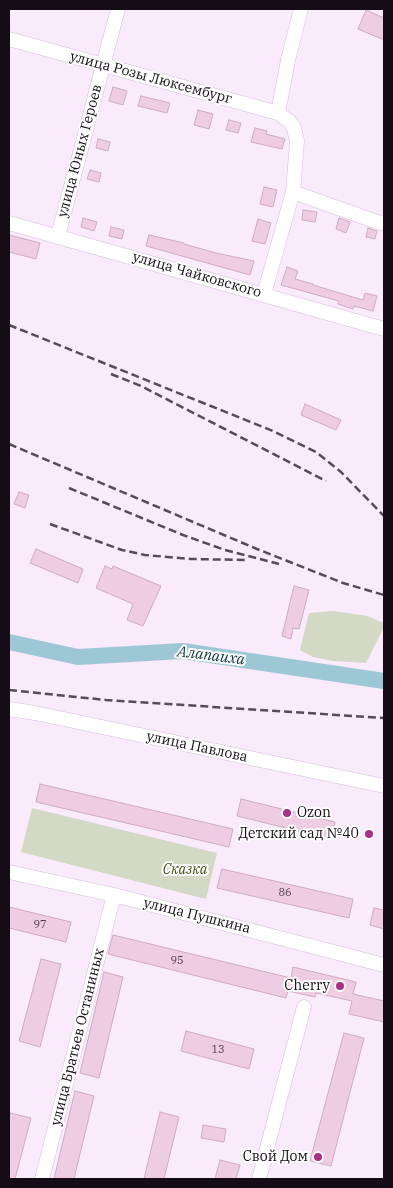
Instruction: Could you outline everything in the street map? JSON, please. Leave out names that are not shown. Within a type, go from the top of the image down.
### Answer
[{"type":"street","name":"улица Юных Героев","points":[[58,236],[118,9]]},
{"type":"street","points":[[278,113],[288,60],[301,9]]},
{"type":"street","name":"улица Розы Люксембург","points":[[9,39],[278,113],[290,122],[294,128],[297,141],[293,192]]},
{"type":"street","points":[[264,294],[293,192],[380,223],[384,222]]},
{"type":"street","name":"улица Чайковского","points":[[9,223],[384,328]]},
{"type":"street","name":"улица Павлова","points":[[9,709],[384,786]]},
{"type":"street","name":"улица Пушкина","points":[[9,872],[114,895],[384,965]]},
{"type":"street","name":"улица Братьев Останиных","points":[[42,1179],[114,895]]},
{"type":"street","points":[[259,1179],[304,1007]]},
{"type":"green space","points":[[334,611],[367,616],[384,623],[384,627],[366,663],[333,661],[313,657],[300,650],[309,613]]},
{"type":"green space","name":"Сказка","points":[[32,808],[217,853],[206,899],[21,852]]},
{"type":"building","points":[[366,10],[384,18],[384,40],[358,29]]},
{"type":"building","points":[[113,87],[127,91],[123,105],[109,101]]},
{"type":"building","points":[[141,96],[170,103],[167,113],[138,106]]},
{"type":"building","points":[[198,110],[213,114],[209,129],[194,125]]},
{"type":"building","points":[[229,120],[241,123],[238,133],[226,130]]},
{"type":"building","points":[[255,128],[267,131],[266,134],[285,139],[282,149],[251,142]]},
{"type":"building","points":[[98,139],[110,142],[108,151],[96,148]]},
{"type":"building","points":[[90,170],[101,173],[99,182],[87,179]]},
{"type":"building","points":[[264,187],[277,190],[273,207],[260,204]]},
{"type":"building","points":[[303,210],[317,212],[315,222],[302,220]]},
{"type":"building","points":[[83,218],[97,222],[94,231],[81,227]]},
{"type":"building","points":[[339,218],[350,222],[346,233],[336,229]]},
{"type":"building","points":[[258,219],[271,223],[265,244],[252,241]]},
{"type":"building","points":[[111,227],[124,230],[122,239],[109,236]]},
{"type":"building","points":[[368,228],[377,231],[375,239],[366,237]]},
{"type":"building","points":[[9,235],[40,243],[36,259],[9,252]]},
{"type":"building","points":[[149,235],[254,261],[250,275],[146,246]]},
{"type":"building","points":[[287,267],[298,271],[295,279],[313,285],[363,300],[365,293],[377,296],[373,311],[354,306],[353,309],[338,304],[339,301],[281,285]]},
{"type":"building","points":[[305,404],[341,420],[336,430],[301,415]]},
{"type":"building","points":[[19,492],[29,495],[25,508],[14,504]]},
{"type":"building","points":[[36,549],[83,569],[78,583],[30,563]]},
{"type":"building","points":[[105,566],[112,569],[113,566],[161,586],[143,626],[127,620],[133,604],[96,588]]},
{"type":"building","points":[[294,586],[309,590],[299,629],[293,628],[291,639],[282,636]]},
{"type":"building","points":[[40,784],[233,829],[229,847],[36,802]]},
{"type":"building","points":[[241,799],[335,822],[331,839],[237,816]]},
{"type":"building","points":[[222,869],[353,899],[349,918],[217,888]]},
{"type":"building","points":[[9,907],[71,922],[66,942],[9,928]]},
{"type":"building","points":[[374,908],[384,910],[384,929],[370,925]]},
{"type":"building","points":[[113,935],[291,978],[293,967],[356,982],[353,994],[384,1001],[384,1022],[349,1014],[352,1001],[316,993],[315,997],[288,991],[286,998],[108,954]]},
{"type":"building","points":[[41,959],[61,964],[40,1047],[19,1041]]},
{"type":"building","points":[[104,972],[123,977],[99,1078],[80,1073]]},
{"type":"building","points":[[186,1031],[254,1049],[249,1069],[181,1051]]},
{"type":"building","points":[[344,1033],[364,1038],[331,1166],[310,1161]]},
{"type":"building","points":[[75,1091],[94,1096],[74,1179],[54,1179]]},
{"type":"building","points":[[160,1112],[179,1117],[164,1179],[144,1179]]},
{"type":"building","points":[[10,1113],[31,1118],[15,1179],[9,1179]]},
{"type":"building","points":[[203,1125],[226,1129],[224,1142],[201,1138]]},
{"type":"building","points":[[220,1160],[240,1165],[236,1179],[215,1179]]},
{"type":"waterway","name":"Алапаиха","points":[[9,642],[78,657],[183,651],[384,681]]},
{"type":"railway","points":[[9,325],[273,431],[316,452],[341,472],[384,516]]},
{"type":"railway","points":[[111,374],[141,386],[326,481]]},
{"type":"railway","points":[[9,444],[257,549],[343,583],[384,595]]},
{"type":"railway","points":[[69,488],[183,535],[225,550],[279,564]]},
{"type":"railway","points":[[50,524],[122,550],[145,555],[191,559],[245,560]]},
{"type":"railway","points":[[9,690],[106,700],[384,718]]},
{"type":"place","name":"Ozon","points":[[287,813]]},
{"type":"place","name":"Детский сад №40","points":[[369,834]]},
{"type":"place","name":"Cherry","points":[[340,986]]},
{"type":"place","name":"Свой Дом","points":[[318,1157]]}]
